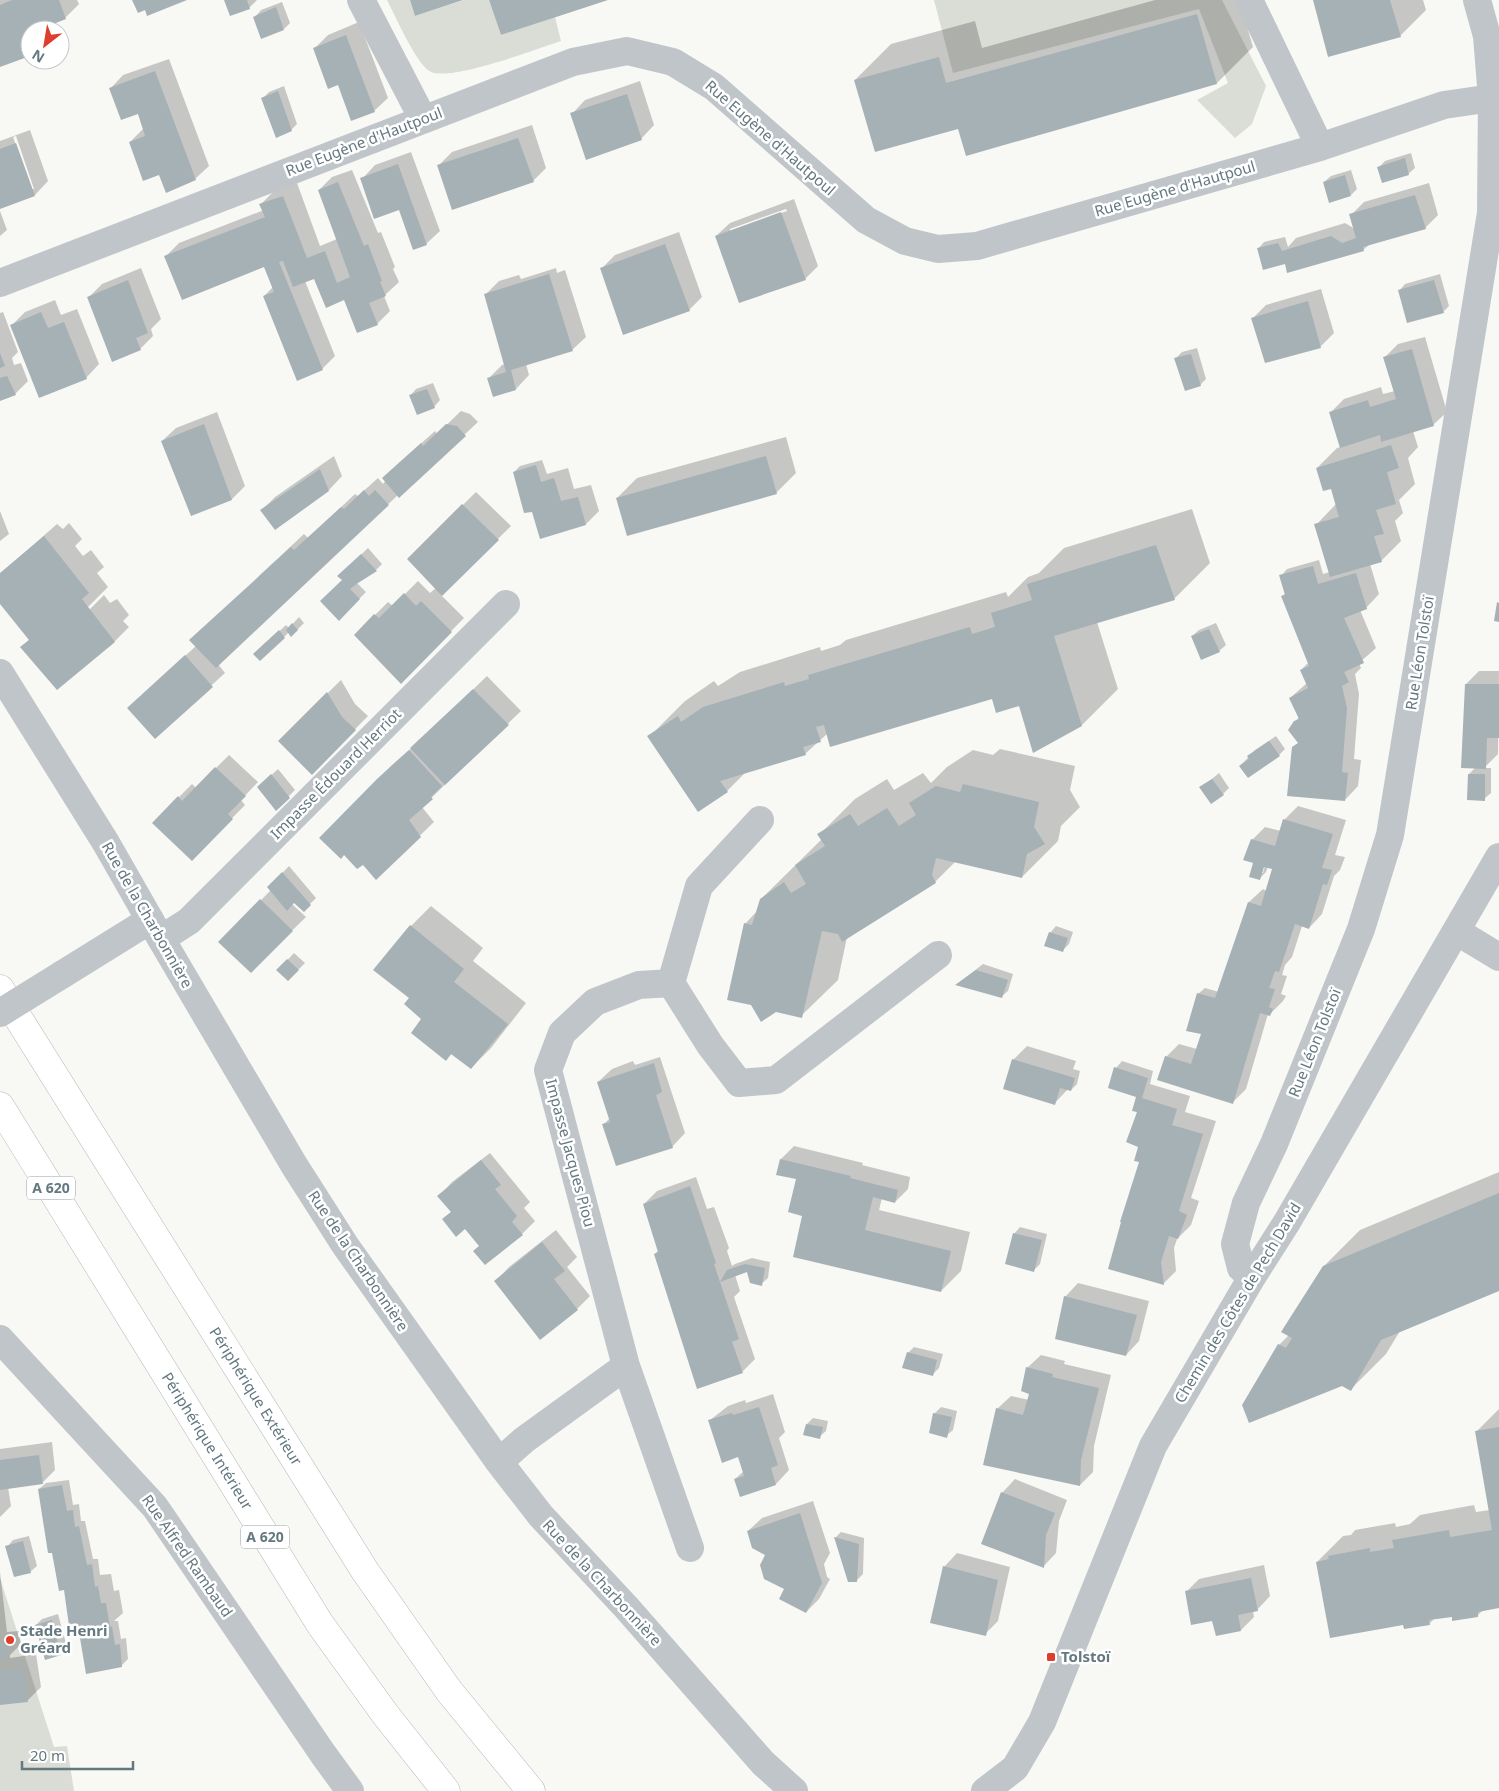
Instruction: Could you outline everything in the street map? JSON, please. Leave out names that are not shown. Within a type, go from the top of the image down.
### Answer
[{"type":"highway","name":"Périphérique Extérieur","points":[[0,989],[365,1571],[449,1691],[531,1791]]},
{"type":"highway","name":"Périphérique Intérieur","points":[[0,1106],[320,1624],[385,1714],[446,1791]]},
{"type":"street","points":[[361,0],[423,119]]},
{"type":"street","points":[[1249,0],[1320,147]]},
{"type":"street","name":"Rue Léon Tolstoï","points":[[1252,1277],[1241,1268],[1235,1244],[1246,1203],[1274,1144],[1361,929],[1390,835],[1491,213],[1492,98],[1487,36],[1477,0]]},
{"type":"street","name":"Rue Eugène d'Hautpoul","points":[[0,283],[573,62],[627,52],[673,62],[714,87],[866,220],[905,241],[938,249],[977,246],[1320,147],[1444,105],[1492,98]]},
{"type":"street","name":"Impasse Édouard Herriot","points":[[0,1013],[63,974],[156,929],[190,921],[506,604]]},
{"type":"street","name":"Rue de la Charbonnière","points":[[0,673],[106,843],[289,1157],[344,1245],[499,1462],[541,1516],[626,1607],[762,1762],[794,1791]]},
{"type":"street","points":[[760,820],[699,886],[671,983],[710,1045],[739,1083],[776,1080],[938,954]]},
{"type":"street","name":"Chemin des Côtes de Pech David","points":[[985,1791],[1015,1768],[1042,1722],[1153,1446],[1252,1277],[1288,1222],[1499,857]]},
{"type":"street","points":[[1456,931],[1499,957]]},
{"type":"street","name":"Impasse Jacques Piou","points":[[671,983],[639,985],[595,1002],[562,1033],[548,1070],[626,1366],[690,1548]]},
{"type":"street","name":"Rue Alfred Rambaud","points":[[0,1339],[155,1507],[322,1754],[350,1791]]},
{"type":"street","points":[[499,1462],[524,1440],[626,1366]]},
{"type":"shaded area","points":[[387,0],[410,0],[415,16],[464,0],[489,0],[501,35],[555,17],[561,41],[475,68],[442,74],[431,72],[425,68],[413,51]]},
{"type":"shaded area","points":[[934,0],[1222,0],[1266,86],[1252,124],[1235,138],[1197,100],[1228,83],[1199,9],[953,73]]},
{"type":"shaded area","name":"Stade Henri Gréard","points":[[0,1578],[54,1747],[67,1746],[74,1791],[0,1791]]},
{"type":"building","points":[[12,0],[59,0],[66,19],[20,20],[20,60],[0,67],[0,5]]},
{"type":"building","points":[[132,0],[187,0],[147,16],[145,10],[138,13]]},
{"type":"building","points":[[224,0],[247,0],[250,9],[230,16]]},
{"type":"building","points":[[410,0],[463,0],[415,16]]},
{"type":"building","points":[[489,0],[608,0],[501,35]]},
{"type":"building","points":[[1313,0],[1390,0],[1401,37],[1328,57]]},
{"type":"building","points":[[276,7],[284,30],[261,39],[253,17]]},
{"type":"building","points":[[1197,14],[1217,84],[966,156],[958,129],[875,152],[854,80],[939,57],[946,83]]},
{"type":"building","points":[[346,35],[375,112],[351,121],[338,85],[328,89],[313,48]]},
{"type":"building","points":[[155,71],[196,180],[166,193],[159,175],[143,181],[129,142],[145,136],[138,114],[121,120],[109,88]]},
{"type":"building","points":[[278,91],[292,131],[276,138],[261,98]]},
{"type":"building","points":[[627,94],[642,140],[586,160],[570,113]]},
{"type":"building","points":[[518,138],[534,182],[452,210],[437,165]]},
{"type":"building","points":[[16,143],[35,196],[0,209],[0,149]]},
{"type":"building","points":[[1405,158],[1409,175],[1382,183],[1377,167]]},
{"type":"building","points":[[398,164],[427,245],[413,250],[399,210],[374,219],[360,178]]},
{"type":"building","points":[[1345,175],[1351,196],[1329,203],[1323,182]]},
{"type":"building","points":[[338,182],[364,246],[368,244],[386,296],[369,303],[378,325],[357,333],[344,300],[326,308],[314,279],[293,287],[283,261],[279,262],[323,370],[297,381],[263,296],[274,292],[264,267],[182,300],[164,256],[265,217],[259,204],[283,196],[307,258],[325,251],[337,283],[350,277],[318,190]]},
{"type":"building","points":[[1415,195],[1426,229],[1363,247],[1364,251],[1287,273],[1285,264],[1263,270],[1257,248],[1278,243],[1282,251],[1331,236],[1342,243],[1356,238],[1349,214]]},
{"type":"building","points":[[781,212],[806,280],[739,303],[715,236]]},
{"type":"building","points":[[665,244],[690,311],[623,335],[600,268]]},
{"type":"building","points":[[549,274],[573,351],[511,370],[516,390],[493,397],[487,378],[506,372],[484,294]]},
{"type":"building","points":[[128,280],[148,333],[136,338],[141,350],[112,362],[87,297]]},
{"type":"building","points":[[1434,280],[1444,313],[1407,323],[1398,290]]},
{"type":"building","points":[[1308,301],[1321,348],[1265,363],[1251,318]]},
{"type":"building","points":[[41,312],[48,328],[64,322],[87,379],[39,398],[10,325]]},
{"type":"building","points":[[1412,349],[1434,426],[1381,442],[1380,435],[1340,448],[1329,412],[1368,400],[1370,407],[1396,399],[1383,357]]},
{"type":"building","points":[[0,353],[5,366],[0,368]]},
{"type":"building","points":[[1191,354],[1201,386],[1185,391],[1174,358]]},
{"type":"building","points":[[7,376],[16,395],[0,401],[0,378]]},
{"type":"building","points":[[427,389],[435,408],[417,415],[409,395]]},
{"type":"building","points":[[204,424],[232,500],[191,516],[161,441]]},
{"type":"building","points":[[446,424],[457,426],[466,436],[399,498],[382,478],[421,443],[423,446]]},
{"type":"building","points":[[1391,445],[1399,468],[1387,472],[1396,504],[1376,510],[1384,534],[1374,536],[1382,562],[1330,577],[1314,524],[1339,517],[1331,489],[1323,491],[1316,468]]},
{"type":"building","points":[[766,456],[777,494],[627,536],[616,498]]},
{"type":"building","points":[[536,465],[541,482],[554,478],[561,501],[578,497],[586,525],[540,539],[532,512],[524,513],[513,472]]},
{"type":"building","points":[[320,469],[329,491],[275,530],[260,510]]},
{"type":"building","points":[[364,490],[369,496],[375,490],[389,505],[216,668],[189,640],[291,547],[294,550],[341,507],[344,509]]},
{"type":"building","points":[[462,504],[499,540],[442,596],[407,559]]},
{"type":"building","points":[[44,536],[89,593],[82,599],[115,642],[57,690],[20,647],[29,640],[0,604],[0,573]]},
{"type":"building","points":[[1156,545],[1175,600],[1054,636],[1082,726],[1033,753],[1019,706],[996,713],[992,699],[830,747],[824,725],[816,727],[821,742],[803,747],[806,755],[720,781],[728,792],[698,812],[647,736],[678,716],[681,722],[703,707],[784,682],[785,686],[809,679],[808,675],[970,627],[972,634],[995,627],[991,613],[1032,600],[1027,584]]},
{"type":"building","points":[[361,554],[377,571],[350,589],[360,599],[339,621],[320,601],[342,580],[337,576]]},
{"type":"building","points":[[1313,566],[1318,584],[1356,573],[1367,609],[1344,618],[1364,663],[1344,672],[1349,682],[1342,686],[1347,708],[1342,772],[1348,773],[1345,801],[1287,796],[1292,747],[1298,743],[1288,730],[1294,721],[1299,719],[1289,698],[1308,688],[1300,670],[1309,666],[1281,596],[1285,595],[1279,575]]},
{"type":"building","points":[[404,593],[416,606],[421,601],[452,632],[401,684],[354,635],[374,614],[379,618]]},
{"type":"building","points":[[1497,602],[1499,603],[1499,622],[1494,621]]},
{"type":"building","points":[[292,623],[298,630],[291,637],[286,630]]},
{"type":"building","points":[[1209,629],[1220,652],[1201,660],[1191,636]]},
{"type":"building","points":[[279,630],[285,638],[260,661],[253,654]]},
{"type":"building","points":[[185,655],[213,687],[155,739],[127,708]]},
{"type":"building","points":[[1465,684],[1499,684],[1499,738],[1487,738],[1486,769],[1461,768]]},
{"type":"building","points":[[473,689],[509,725],[445,785],[410,748]]},
{"type":"building","points":[[327,692],[342,717],[356,730],[312,775],[278,741]]},
{"type":"building","points":[[1269,741],[1280,756],[1248,778],[1239,766],[1249,759],[1247,756]]},
{"type":"building","points":[[409,750],[442,786],[431,797],[433,799],[409,820],[421,837],[376,880],[363,865],[357,869],[344,855],[341,859],[319,838],[377,779]]},
{"type":"building","points":[[215,767],[246,796],[228,814],[233,819],[192,861],[152,823],[178,796],[182,801]]},
{"type":"building","points":[[271,774],[290,798],[276,811],[257,787]]},
{"type":"building","points":[[1468,774],[1485,774],[1485,801],[1467,800]]},
{"type":"building","points":[[1212,779],[1224,795],[1211,804],[1199,787]]},
{"type":"building","points":[[963,784],[1039,802],[1034,827],[1045,844],[1027,854],[1022,878],[936,858],[932,875],[936,883],[842,942],[838,934],[822,931],[802,1018],[776,1012],[761,1022],[751,1005],[727,1000],[744,923],[752,925],[760,899],[784,882],[791,893],[806,884],[795,865],[825,846],[817,834],[850,814],[858,826],[887,808],[899,826],[916,815],[909,803],[936,786],[960,792]]},
{"type":"building","points":[[1283,819],[1333,834],[1322,868],[1332,870],[1327,885],[1323,884],[1309,929],[1295,924],[1279,972],[1275,971],[1269,988],[1275,989],[1269,1007],[1273,1009],[1270,1016],[1260,1013],[1233,1104],[1157,1080],[1165,1056],[1191,1064],[1201,1034],[1186,1031],[1197,993],[1215,998],[1248,902],[1261,906],[1272,869],[1264,867],[1260,880],[1249,877],[1253,863],[1243,860],[1251,839],[1275,846]]},
{"type":"building","points":[[282,872],[311,905],[304,912],[294,903],[287,911],[267,887]]},
{"type":"building","points":[[260,899],[293,931],[251,973],[218,942]]},
{"type":"building","points":[[410,925],[464,969],[454,982],[508,1024],[471,1069],[451,1054],[446,1061],[411,1033],[421,1019],[404,1004],[409,998],[373,970]]},
{"type":"building","points":[[1049,932],[1068,938],[1063,952],[1044,946]]},
{"type":"building","points":[[287,959],[299,970],[288,981],[276,970]]},
{"type":"building","points":[[976,970],[1008,980],[1002,998],[955,985]]},
{"type":"building","points":[[1012,1059],[1075,1078],[1071,1091],[1060,1088],[1055,1105],[1003,1089]]},
{"type":"building","points":[[654,1063],[662,1092],[656,1095],[673,1148],[616,1166],[602,1124],[610,1122],[597,1082]]},
{"type":"building","points":[[1114,1067],[1148,1078],[1142,1098],[1177,1109],[1172,1125],[1203,1134],[1179,1211],[1187,1215],[1178,1239],[1169,1236],[1161,1262],[1164,1285],[1108,1269],[1120,1222],[1139,1162],[1134,1161],[1138,1147],[1126,1142],[1137,1112],[1132,1111],[1136,1097],[1108,1088]]},
{"type":"building","points":[[780,1159],[851,1176],[850,1178],[898,1190],[895,1203],[873,1197],[865,1230],[951,1251],[941,1292],[793,1257],[802,1216],[788,1212],[796,1179],[776,1175]]},
{"type":"building","points":[[481,1160],[501,1185],[495,1189],[517,1216],[512,1222],[523,1235],[485,1265],[473,1251],[479,1246],[465,1229],[456,1237],[442,1219],[451,1212],[437,1196]]},
{"type":"building","points":[[690,1186],[739,1339],[732,1342],[743,1373],[697,1389],[654,1254],[658,1252],[643,1204]]},
{"type":"building","points":[[1499,1193],[1499,1291],[1381,1340],[1351,1391],[1342,1386],[1249,1423],[1242,1405],[1278,1344],[1286,1348],[1292,1338],[1281,1332],[1323,1266]]},
{"type":"building","points":[[1013,1233],[1042,1240],[1034,1272],[1005,1264]]},
{"type":"building","points":[[542,1242],[565,1271],[554,1279],[578,1310],[540,1340],[494,1281]]},
{"type":"building","points":[[745,1264],[765,1268],[762,1286],[750,1283],[747,1272],[720,1282],[727,1270]]},
{"type":"building","points":[[1064,1296],[1137,1315],[1126,1356],[1055,1339]]},
{"type":"building","points":[[907,1352],[937,1360],[933,1376],[902,1368]]},
{"type":"building","points":[[1026,1367],[1053,1374],[1052,1377],[1099,1388],[1081,1460],[1080,1486],[983,1465],[996,1408],[1023,1415],[1029,1394],[1021,1391]]},
{"type":"building","points":[[759,1407],[778,1465],[771,1468],[776,1485],[740,1497],[734,1479],[744,1476],[738,1457],[722,1463],[708,1420]]},
{"type":"building","points":[[933,1413],[952,1417],[947,1438],[929,1433]]},
{"type":"building","points":[[806,1424],[823,1427],[820,1439],[803,1435]]},
{"type":"building","points":[[1499,1427],[1499,1608],[1478,1612],[1478,1617],[1452,1621],[1452,1617],[1429,1620],[1430,1625],[1404,1629],[1403,1625],[1330,1638],[1316,1562],[1329,1559],[1328,1556],[1370,1548],[1370,1552],[1394,1548],[1392,1540],[1449,1530],[1450,1537],[1492,1530],[1475,1431]]},
{"type":"building","points":[[39,1455],[43,1484],[0,1490],[0,1460]]},
{"type":"building","points":[[62,1485],[67,1511],[73,1510],[75,1527],[79,1526],[87,1565],[92,1564],[95,1587],[98,1586],[101,1603],[106,1603],[115,1645],[120,1644],[122,1667],[86,1674],[79,1632],[70,1633],[64,1590],[59,1591],[52,1553],[48,1553],[38,1489]]},
{"type":"building","points":[[1001,1492],[1055,1513],[1046,1535],[1044,1568],[981,1544]]},
{"type":"building","points":[[800,1513],[822,1583],[806,1613],[779,1599],[784,1589],[764,1579],[760,1565],[765,1555],[752,1548],[747,1531]]},
{"type":"building","points":[[834,1537],[859,1544],[857,1582],[848,1582]]},
{"type":"building","points":[[23,1541],[31,1573],[14,1577],[5,1546]]},
{"type":"building","points":[[943,1566],[998,1580],[986,1636],[930,1623]]},
{"type":"building","points":[[1251,1578],[1258,1611],[1238,1615],[1241,1631],[1216,1636],[1212,1621],[1191,1625],[1185,1591]]},
{"type":"building","points":[[52,1620],[61,1655],[45,1660],[35,1625]]},
{"type":"building","points":[[0,1644],[6,1644],[8,1658],[0,1659]]},
{"type":"building","points":[[23,1667],[28,1702],[0,1705],[0,1670]]},
{"type":"place","name":"Stade Henri Gréard","points":[[10,1640]]},
{"type":"place","name":"Tolstoï","points":[[1051,1657]]}]
